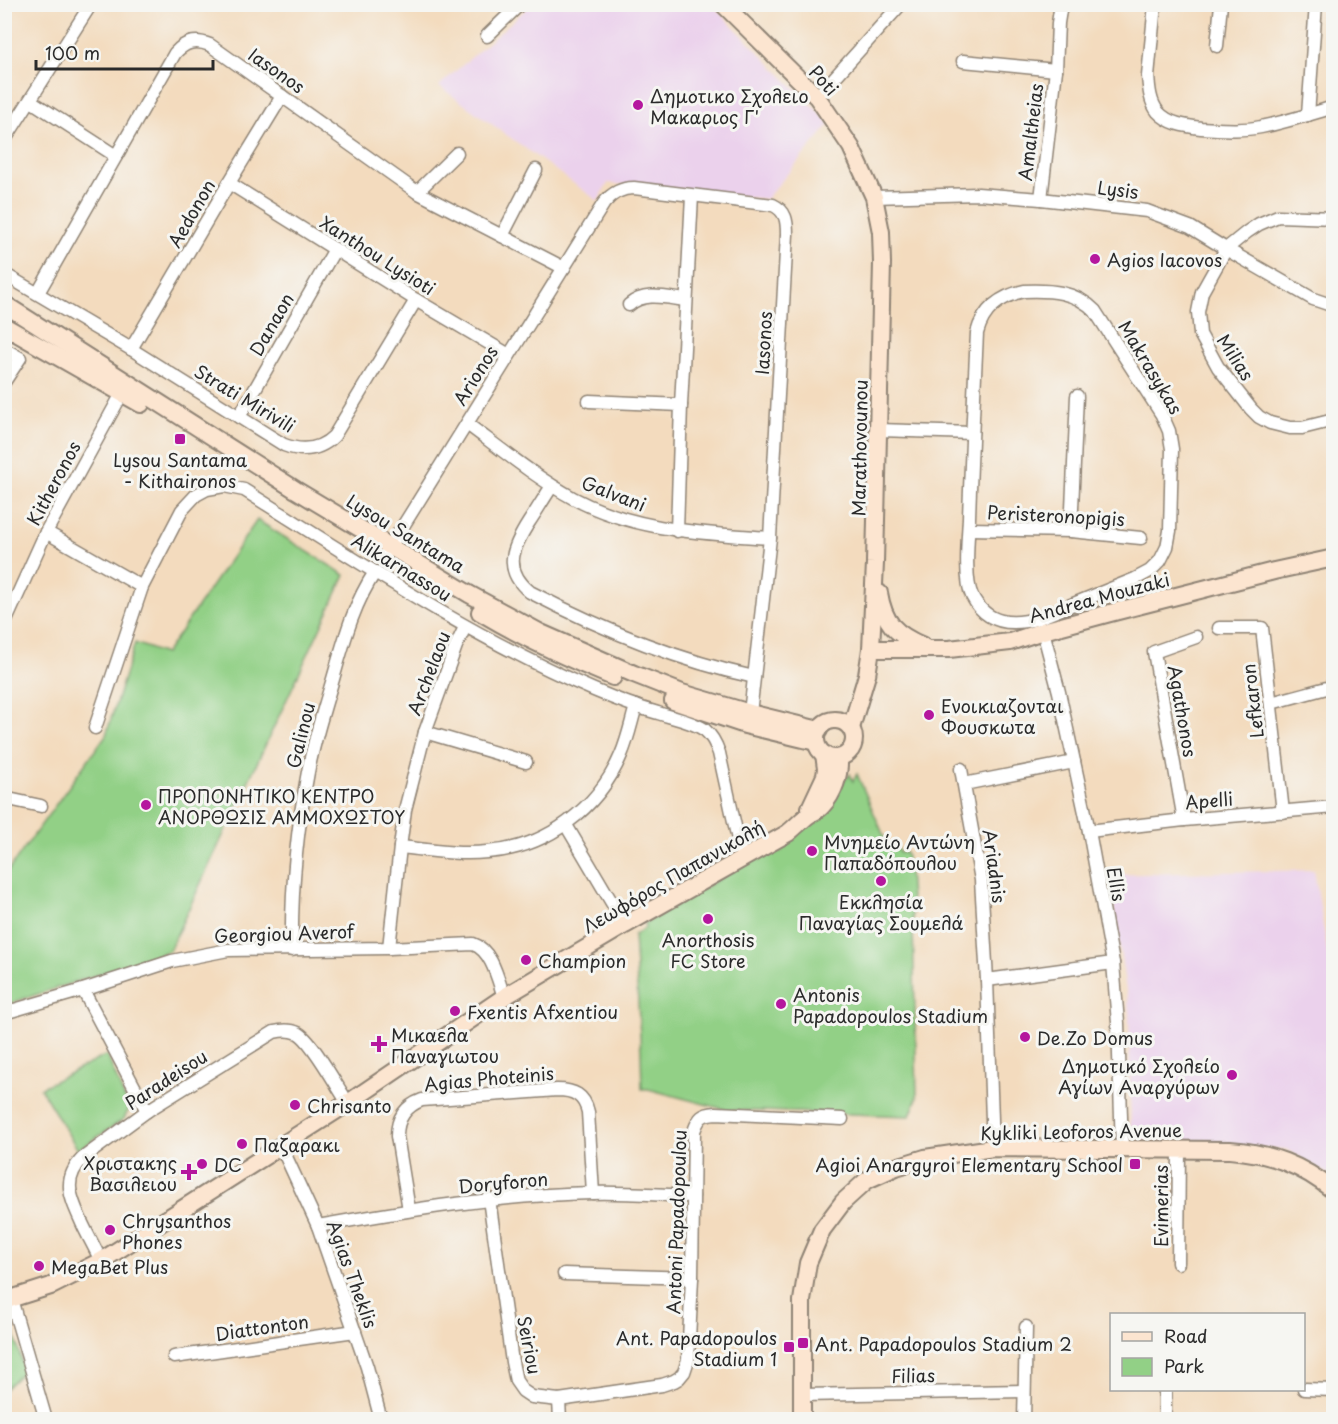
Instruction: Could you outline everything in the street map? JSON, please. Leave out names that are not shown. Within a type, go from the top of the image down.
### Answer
[{"type":"street","points":[[4,141],[91,4]]},
{"type":"street","points":[[487,36],[520,4]]},
{"type":"street","name":"Poti","points":[[723,4],[817,97],[851,147],[874,197]]},
{"type":"street","points":[[817,97],[901,4]]},
{"type":"street","name":"Amaltheias","points":[[1041,198],[1061,4]]},
{"type":"street","points":[[1155,4],[1149,87],[1154,105],[1166,119],[1189,127],[1232,129],[1261,127],[1334,107]]},
{"type":"street","points":[[1217,46],[1221,4]]},
{"type":"street","points":[[1308,115],[1316,4]]},
{"type":"street","name":"Iasonos","points":[[38,293],[175,53],[187,43],[198,41],[210,45],[417,192],[564,268]]},
{"type":"street","name":"Amaltheias","points":[[963,61],[1056,70]]},
{"type":"street","name":"Aedonon","points":[[131,349],[282,96]]},
{"type":"street","points":[[31,101],[116,156]]},
{"type":"street","points":[[417,192],[457,153]]},
{"type":"street","points":[[502,236],[536,170]]},
{"type":"street","name":"Xanthou Lysioti","points":[[229,183],[416,300],[509,355]]},
{"type":"street","name":"Iasonos","points":[[597,214],[614,193],[634,188],[772,205],[783,211],[786,218],[788,234],[770,538],[750,713]]},
{"type":"street","name":"Lysis","points":[[874,197],[978,194],[1041,198],[1146,211],[1191,227],[1313,299],[1334,306]]},
{"type":"street","points":[[677,531],[692,196]]},
{"type":"street","name":"Marathovounou","points":[[824,746],[850,751],[853,746],[851,728],[867,675],[871,649],[882,263],[881,232],[874,197]]},
{"type":"street","name":"Arionos","points":[[388,550],[597,214]]},
{"type":"street","name":"Milias","points":[[1334,218],[1278,216],[1259,224],[1226,249],[1202,292],[1198,312],[1200,334],[1218,367],[1259,417],[1281,426],[1302,428],[1334,420]]},
{"type":"street","name":"Danaon","points":[[239,417],[335,249]]},
{"type":"street","name":"Strati Mirivili","points":[[4,274],[131,349],[284,445],[295,448],[312,449],[334,436],[416,300]]},
{"type":"street","name":"Makrasykas","points":[[1024,291],[1053,292],[1077,297],[1089,305],[1100,318],[1166,424],[1173,458],[1171,522],[1164,555],[1150,571],[1135,579],[1040,618],[1028,621],[1002,621],[989,616],[973,597],[968,579],[969,529],[977,333],[982,318],[987,311],[1008,296],[1024,291]]},
{"type":"street","points":[[629,305],[635,300],[649,296],[686,300]]},
{"type":"street","name":"Lysou Santama","points":[[4,304],[125,388]]},
{"type":"street","name":"Lysou Santama","points":[[4,326],[125,388],[296,490],[505,626],[581,664],[678,704],[824,746]]},
{"type":"street","points":[[4,348],[20,358],[4,382]]},
{"type":"street","name":"Kitheronos","points":[[4,625],[9,605],[46,532],[125,388]]},
{"type":"street","points":[[1071,531],[1077,396]]},
{"type":"street","points":[[589,401],[681,405]]},
{"type":"street","name":"Galvani","points":[[467,424],[552,486],[581,502],[615,515],[640,524],[677,531],[770,538]]},
{"type":"street","points":[[879,430],[972,433]]},
{"type":"street","name":"Alikarnassou","points":[[95,728],[142,587],[182,510],[196,495],[207,489],[230,486],[244,490],[465,627],[570,679],[706,731],[715,741],[719,753],[742,858]]},
{"type":"street","points":[[552,486],[515,545],[513,556],[515,574],[522,585],[530,592],[601,627],[706,666],[754,677]]},
{"type":"street","name":"Peristeronopigis","points":[[969,529],[1071,531],[1141,538]]},
{"type":"street","points":[[46,532],[142,587]]},
{"type":"street","name":"Lysou Santama","points":[[388,550],[542,633],[634,674],[672,689],[750,713],[824,746]]},
{"type":"street","name":"Andrea Mouzaki","points":[[871,649],[949,649],[1010,642],[1043,631],[1274,571],[1334,558]]},
{"type":"street","points":[[875,563],[887,620],[904,637],[929,649]]},
{"type":"street","name":"Galinou","points":[[292,950],[291,921],[297,846],[308,772],[347,631],[364,589],[375,572]]},
{"type":"street","name":"Archelaou","points":[[389,948],[405,810],[425,732],[465,627]]},
{"type":"street","name":"Lefkaron","points":[[1220,628],[1262,628],[1283,812]]},
{"type":"street","name":"Ellis","points":[[1043,631],[1059,692],[1089,831],[1113,963],[1118,1023],[1122,1149]]},
{"type":"street","name":"Agathonos","points":[[1184,820],[1154,652],[1196,637]]},
{"type":"street","points":[[1270,703],[1334,686]]},
{"type":"street","points":[[835,720],[859,700]]},
{"type":"street","points":[[400,847],[462,853],[490,852],[512,848],[551,834],[566,825],[584,808],[612,773],[625,744],[636,706]]},
{"type":"street","points":[[824,746],[828,721],[835,720],[851,728]]},
{"type":"street","name":"Archelaou","points":[[425,732],[526,762]]},
{"type":"street","name":"Λεωφόρος Παπανικολή","points":[[8,1300],[51,1286],[101,1261],[348,1103],[504,997],[625,925],[788,833],[821,807],[838,779],[840,768],[824,746]]},
{"type":"street","points":[[964,784],[1074,762]]},
{"type":"street","name":"Ariadnis","points":[[961,769],[981,880],[993,1148]]},
{"type":"street","points":[[4,798],[41,807]]},
{"type":"street","name":"Apelli","points":[[1089,831],[1334,807]]},
{"type":"street","points":[[566,825],[625,925]]},
{"type":"street","name":"Georgiou Averof","points":[[4,1013],[172,961],[228,950],[389,948],[467,944],[479,946],[488,955],[504,997]]},
{"type":"street","points":[[987,980],[1113,963]]},
{"type":"street","points":[[83,990],[147,1111]]},
{"type":"street","name":"Paradeisou","points":[[101,1261],[72,1201],[69,1188],[71,1177],[83,1158],[147,1111],[274,1032],[282,1030],[297,1033],[306,1039],[348,1103]]},
{"type":"street","name":"Agias Photeinis","points":[[409,1210],[397,1130],[404,1112],[422,1100],[557,1090],[578,1094],[588,1112],[593,1192]]},
{"type":"street","name":"Antoni Papadopoulou","points":[[662,1384],[679,1378],[688,1360],[692,1278],[694,1131],[701,1117],[716,1113],[842,1119]]},
{"type":"street","name":"Agias Theklis","points":[[281,1146],[318,1226],[368,1367],[381,1419]]},
{"type":"street","name":"Kykliki Leoforos Avenue","points":[[802,1419],[802,1300],[808,1263],[822,1230],[843,1202],[867,1180],[896,1167],[926,1158],[993,1148],[1246,1151],[1273,1157],[1314,1176],[1334,1191]]},
{"type":"street","name":"Evimerias","points":[[1178,1263],[1179,1149]]},
{"type":"street","name":"Doryforon","points":[[318,1226],[489,1199],[593,1192],[693,1197]]},
{"type":"street","name":"Seiriou","points":[[489,1199],[512,1362],[516,1381],[524,1391],[532,1397],[559,1400],[662,1384]]},
{"type":"street","points":[[564,1274],[692,1278]]},
{"type":"street","points":[[8,1300],[46,1419]]},
{"type":"street","points":[[1024,1419],[1026,1327]]},
{"type":"street","name":"Diattonton","points":[[174,1358],[355,1332]]},
{"type":"street","points":[[1305,1389],[1334,1390]]},
{"type":"street","name":"Filias","points":[[802,1395],[1024,1391]]},
{"type":"street","points":[[1165,1391],[1165,1419]]},
{"type":"street","points":[[559,1400],[560,1419]]},
{"type":"shaded area","name":"Δημοτικο Σχολειο Μακαριος Γ'","points":[[531,5],[712,5],[830,124],[766,199],[608,183],[598,201],[439,86]]},
{"type":"shaded area","name":"Δημοτικό Σχολείο Αγίων Αναργύρων","points":[[1314,870],[1333,986],[1333,1177],[1286,1149],[1131,1140],[1129,1010],[1109,875]]},
{"type":"green space","name":"ΠΡΟΠΟΝΗΤΙΚΟ ΚΕΝΤΡΟ ΑΝΟΡΘΩΣΙΣ ΑΜΜΟΧΩΣΤΟΥ","points":[[257,520],[345,575],[169,951],[5,1005],[5,875],[106,735],[135,643],[165,654]]},
{"type":"green space","name":"Antonis Papadopoulos Stadium","points":[[850,774],[853,781],[857,774],[889,848],[897,847],[900,853],[906,852],[913,927],[917,1098],[910,1116],[727,1110],[642,1089],[634,935],[645,928],[645,923],[803,829]]},
{"type":"green space","points":[[107,1055],[129,1109],[124,1119],[78,1150],[40,1088]]},
{"type":"green space","points":[[7,1306],[24,1370],[5,1389],[4,1307]]},
{"type":"place","name":"Δημοτικο Σχολειο Μακαριος Γ'","points":[[638,105]]},
{"type":"place","name":"Agios Iacovos","points":[[1095,259]]},
{"type":"place","name":"Lysou Santama - Kithaironos","points":[[180,439]]},
{"type":"place","name":"Ενοικιαζονται Φουσκωτα","points":[[929,715]]},
{"type":"place","name":"ΠΡΟΠΟΝΗΤΙΚΟ ΚΕΝΤΡΟ ΑΝΟΡΘΩΣΙΣ ΑΜΜΟΧΩΣΤΟΥ","points":[[146,805]]},
{"type":"place","name":"Μνημείο Αντώνη Παπαδόπουλου","points":[[812,851]]},
{"type":"place","name":"Εκκλησία Παναγίας Σουμελά","points":[[881,881]]},
{"type":"place","name":"Anorthosis FC Store","points":[[708,919]]},
{"type":"place","name":"Champion","points":[[526,960]]},
{"type":"place","name":"Antonis Papadopoulos Stadium","points":[[781,1004]]},
{"type":"place","name":"Fxentis Afxentiou","points":[[455,1011]]},
{"type":"place","name":"De.Zo Domus","points":[[1025,1037]]},
{"type":"place","name":"Μικαελα Παναγιωτου","points":[[379,1044]]},
{"type":"place","name":"Δημοτικό Σχολείο Αγίων Αναργύρων","points":[[1232,1075]]},
{"type":"place","name":"Chrisanto","points":[[295,1105]]},
{"type":"place","name":"Παζαρακι","points":[[242,1144]]},
{"type":"place","name":"DC","points":[[202,1164]]},
{"type":"place","name":"Agioi Anargyroi Elementary School","points":[[1135,1164]]},
{"type":"place","name":"Χριστακης Βασιλειου","points":[[189,1172]]},
{"type":"place","name":"Chrysanthos Phones","points":[[110,1230]]},
{"type":"place","name":"MegaBet Plus","points":[[39,1266]]},
{"type":"place","name":"Ant. Papadopoulos Stadium 2","points":[[803,1343]]},
{"type":"place","name":"Ant. Papadopoulos Stadium 1","points":[[789,1347]]}]
